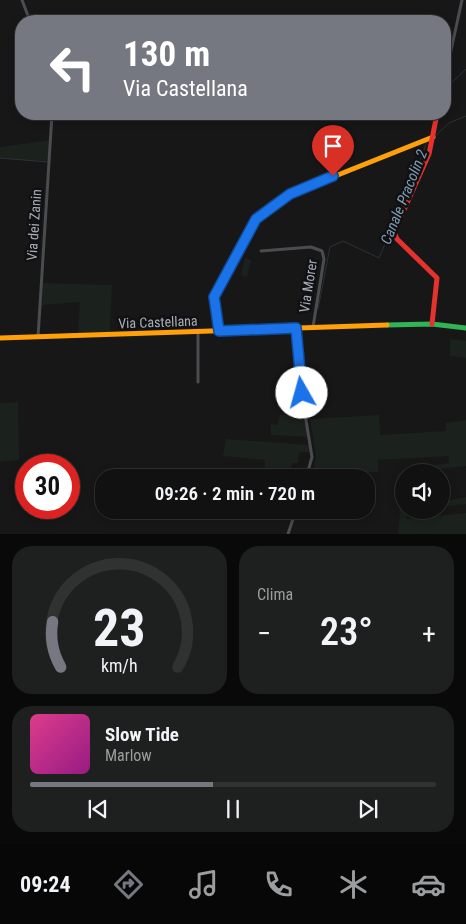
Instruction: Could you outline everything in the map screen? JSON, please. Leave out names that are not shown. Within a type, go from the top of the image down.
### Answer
[{"type":"street","points":[[22,0],[28,15]]},
{"type":"street","points":[[451,50],[462,0]]},
{"type":"street","name":"Via dei Zanin","points":[[38,337],[52,120]]},
{"type":"street","points":[[432,324],[437,278],[397,239],[394,232],[430,154],[436,120]]},
{"type":"street","points":[[219,331],[214,297],[256,219],[290,194],[433,137]]},
{"type":"street","name":"Via Morer","points":[[261,251],[310,248],[322,252],[324,259],[313,327]]},
{"type":"street","name":"Via Castellana","points":[[0,338],[432,324],[466,328]]},
{"type":"street","points":[[296,328],[299,376],[312,457],[309,469]]},
{"type":"street","points":[[198,331],[198,382]]},
{"type":"street","points":[[288,534],[293,519]]},
{"type":"shaded area","points":[[51,140],[50,161],[0,159],[0,147]]},
{"type":"shaded area","points":[[245,258],[251,260],[247,277],[241,275]]},
{"type":"shaded area","points":[[43,283],[112,285],[110,332],[78,333],[80,302],[42,305]]},
{"type":"shaded area","points":[[450,339],[466,341],[466,358],[450,356]]},
{"type":"shaded area","points":[[18,402],[19,454],[15,454],[15,460],[0,462],[0,403]]},
{"type":"shaded area","points":[[280,415],[305,415],[308,437],[271,435],[271,424],[277,425]]},
{"type":"shaded area","points":[[379,415],[380,435],[446,431],[446,423],[466,420],[466,466],[450,468],[450,464],[442,464],[449,463],[448,456],[378,460],[378,472],[375,472],[375,469],[314,469],[316,456],[310,419]]},
{"type":"shaded area","points":[[226,439],[310,445],[310,452],[299,452],[298,463],[292,463],[291,469],[265,469],[265,460],[223,456]]},
{"type":"shaded area","points":[[466,497],[466,504],[450,506],[450,500]]},
{"type":"shaded area","points":[[466,513],[466,534],[398,534],[399,519],[450,519],[450,515]]},
{"type":"waterway","points":[[451,83],[466,69]]},
{"type":"waterway","name":"Canale Pracolin 2","points":[[434,137],[449,123],[466,116]]},
{"type":"waterway","name":"Canale Pracolin 2","points":[[318,309],[330,247],[343,241],[379,258],[416,173],[427,141]]},
{"type":"waterway","points":[[0,158],[48,162]]},
{"type":"traffic: fast","points":[[387,325],[432,324],[466,328]]},
{"type":"traffic: slow","points":[[219,331],[214,297],[256,219],[290,194],[433,137]]},
{"type":"traffic: slow","points":[[0,338],[387,325]]},
{"type":"traffic: jam","points":[[432,324],[437,278],[397,239],[394,232],[429,154],[436,120]]},
{"type":"route","points":[[302,393],[296,328],[219,331],[214,297],[256,219],[290,194],[333,176]]}]
